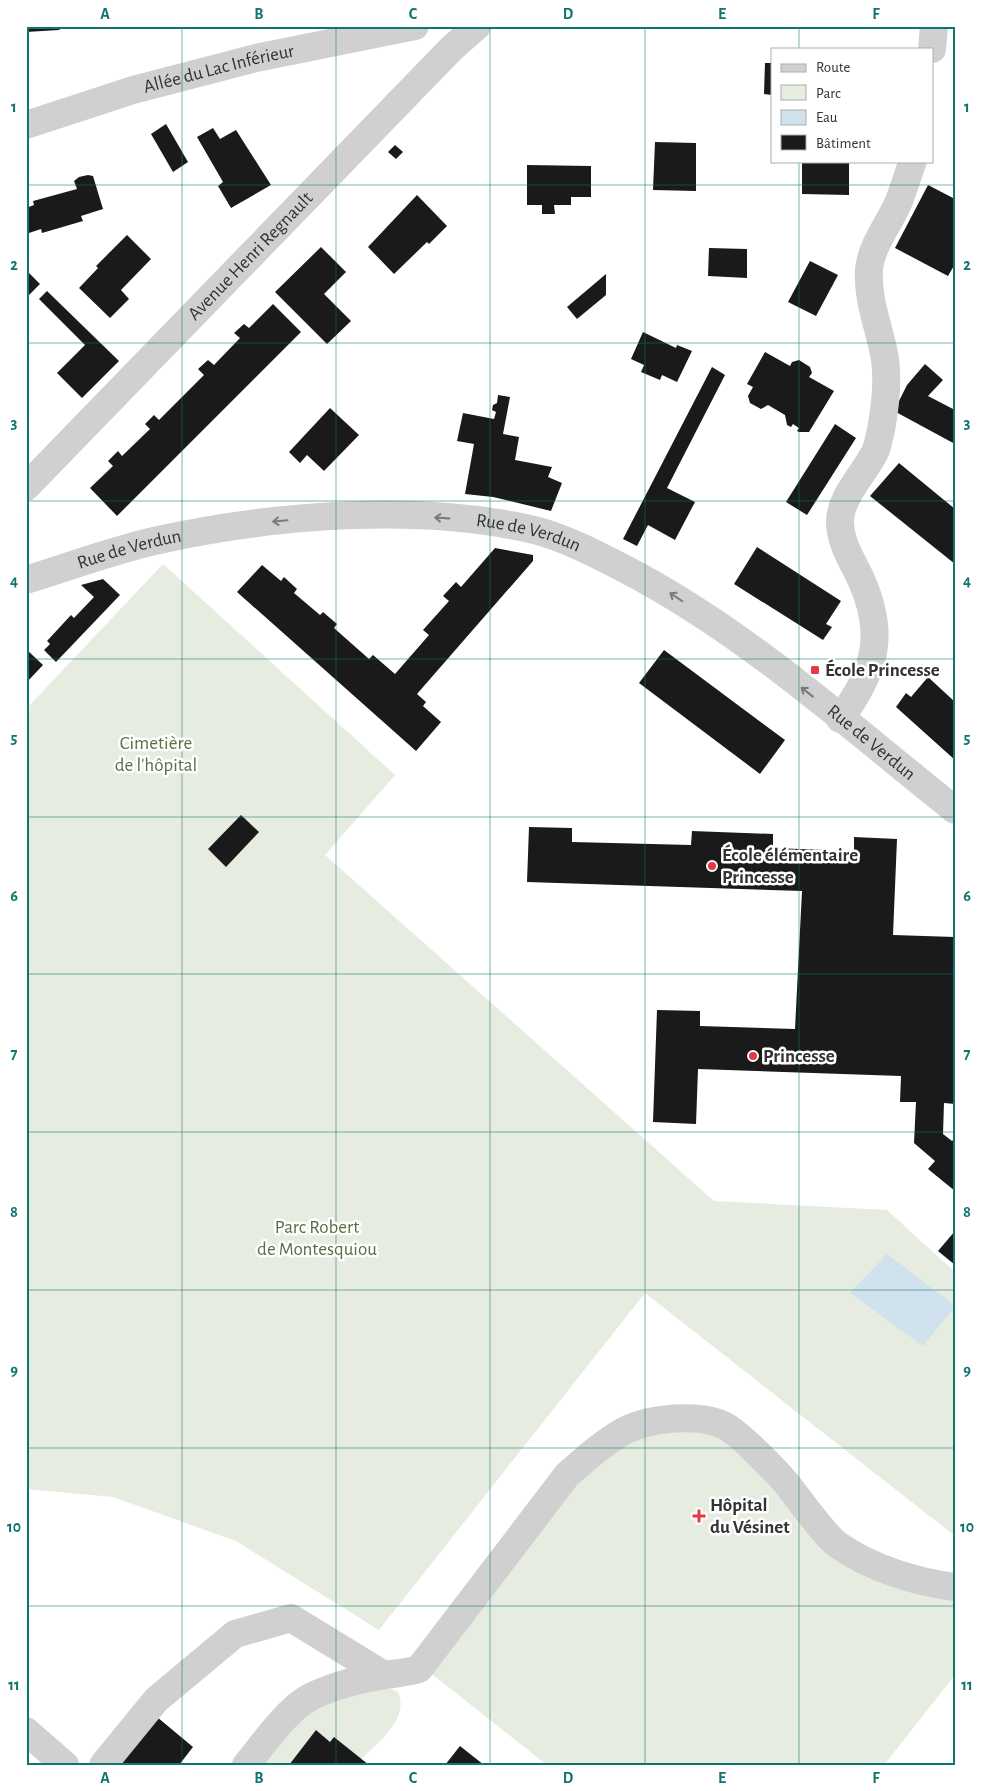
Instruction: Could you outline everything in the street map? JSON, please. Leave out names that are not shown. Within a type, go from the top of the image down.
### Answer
[{"type":"street","name":"Allée du Lac Inférieur","points":[[26,125],[133,90],[256,58],[415,26]]},
{"type":"street","name":"Avenue Henri Regnault","points":[[26,487],[445,55],[477,26]]},
{"type":"street","points":[[932,48],[934,26]]},
{"type":"street","points":[[840,719],[866,680],[872,660],[875,636],[874,616],[870,598],[844,544],[840,522],[843,505],[876,451],[881,429],[885,387],[885,360],[870,295],[869,268],[878,240],[899,201],[913,162]]},
{"type":"street","name":"Rue de Verdun","points":[[26,580],[152,542],[238,526],[358,516],[474,520],[539,532],[594,554],[664,590],[748,645],[955,810]]},
{"type":"street","points":[[246,1765],[292,1711],[307,1699],[332,1689],[384,1675],[405,1674],[419,1669],[567,1475],[594,1451],[625,1430],[663,1420],[697,1418],[712,1420],[727,1427],[776,1471],[836,1544],[880,1568],[940,1585],[955,1587]]},
{"type":"street","points":[[103,1765],[156,1700],[235,1634],[291,1618],[384,1675]]},
{"type":"street","points":[[26,1731],[65,1765]]},
{"type":"green space","name":"Parc Robert de Montesquiou","points":[[163,564],[395,775],[325,855],[714,1201],[887,1210],[955,1272],[955,1536],[645,1293],[379,1630],[236,1541],[113,1497],[26,1489],[26,709]]},
{"type":"green space","points":[[695,1428],[735,1442],[799,1519],[955,1596],[955,1675],[884,1765],[547,1765],[428,1671],[573,1485],[600,1459],[635,1438]]},
{"type":"green space","points":[[387,1687],[398,1692],[401,1702],[400,1711],[383,1738],[361,1759],[334,1737],[330,1742],[316,1730],[289,1765],[256,1765],[313,1705]]},
{"type":"water","points":[[887,1254],[955,1306],[923,1346],[850,1293]]},
{"type":"building","points":[[26,26],[64,26],[59,30],[26,32]]},
{"type":"building","points":[[765,63],[771,63],[771,95],[764,94]]},
{"type":"building","points":[[166,124],[188,162],[173,172],[151,134]]},
{"type":"building","points":[[213,128],[220,139],[236,130],[271,185],[231,208],[218,186],[223,182],[197,137]]},
{"type":"building","points":[[655,142],[696,143],[696,191],[653,190]]},
{"type":"building","points":[[395,145],[403,152],[396,159],[388,152]]},
{"type":"building","points":[[802,162],[849,163],[849,195],[802,194]]},
{"type":"building","points":[[527,165],[591,166],[591,197],[571,197],[571,205],[554,205],[555,214],[542,214],[542,205],[527,205]]},
{"type":"building","points":[[93,176],[103,209],[81,216],[83,221],[42,233],[41,229],[29,233],[26,231],[26,208],[34,205],[33,201],[77,189],[74,181],[79,177]]},
{"type":"building","points":[[928,185],[955,199],[955,264],[948,276],[895,248]]},
{"type":"building","points":[[417,195],[447,226],[429,244],[427,242],[394,274],[368,247]]},
{"type":"building","points":[[127,235],[151,259],[121,290],[129,299],[110,318],[79,288],[98,268],[96,266]]},
{"type":"building","points":[[321,247],[346,272],[324,294],[351,321],[327,344],[275,292]]},
{"type":"building","points":[[709,248],[747,249],[747,278],[708,276]]},
{"type":"building","points":[[810,261],[838,275],[816,316],[788,302]]},
{"type":"building","points":[[26,270],[40,284],[26,298]]},
{"type":"building","points":[[606,274],[606,295],[577,319],[567,307]]},
{"type":"building","points":[[47,291],[119,361],[82,398],[57,373],[85,345],[39,299]]},
{"type":"building","points":[[273,304],[301,332],[117,516],[90,488],[113,466],[108,461],[118,451],[122,456],[150,429],[145,424],[154,415],[159,420],[204,375],[198,369],[208,360],[214,365],[240,338],[234,333],[244,324],[249,328]]},
{"type":"building","points":[[643,332],[676,348],[677,345],[692,351],[677,382],[662,375],[660,380],[641,372],[644,365],[631,359]]},
{"type":"building","points":[[765,352],[790,366],[792,362],[799,360],[810,367],[812,373],[809,377],[834,391],[809,432],[799,432],[797,431],[799,428],[793,424],[791,427],[787,425],[785,415],[768,405],[761,409],[750,403],[748,396],[753,387],[747,384]]},
{"type":"building","points":[[925,364],[943,380],[928,396],[955,410],[955,444],[894,411],[907,385]]},
{"type":"building","points":[[712,367],[725,375],[667,488],[695,502],[675,540],[648,525],[637,546],[623,539]]},
{"type":"building","points":[[498,395],[510,397],[503,434],[519,437],[515,460],[552,467],[548,477],[562,483],[551,511],[493,497],[465,494],[474,444],[457,441],[463,413],[494,419],[496,412],[492,410],[493,405],[497,403]]},
{"type":"building","points":[[330,408],[359,435],[324,471],[307,455],[300,463],[289,452]]},
{"type":"building","points":[[835,424],[856,438],[807,515],[786,502]]},
{"type":"building","points":[[899,463],[955,509],[955,564],[870,496]]},
{"type":"building","points":[[757,547],[841,601],[826,624],[832,627],[823,640],[734,584]]},
{"type":"building","points":[[495,548],[533,555],[533,561],[417,694],[426,702],[423,706],[441,722],[416,751],[237,592],[262,565],[281,581],[284,577],[297,589],[294,593],[320,615],[323,612],[337,624],[334,628],[369,659],[373,655],[395,674],[429,635],[423,630],[449,601],[443,596],[456,582],[461,587]]},
{"type":"building","points":[[103,579],[120,595],[56,662],[44,650],[50,644],[47,641],[71,615],[74,618],[94,597],[81,585]]},
{"type":"building","points":[[26,649],[43,665],[26,683]]},
{"type":"building","points":[[664,650],[785,740],[760,774],[639,683]]},
{"type":"building","points":[[928,677],[955,702],[955,760],[896,707],[906,693],[911,697]]},
{"type":"building","points":[[241,815],[259,832],[226,867],[208,849]]},
{"type":"building","points":[[529,827],[572,828],[572,842],[691,845],[692,831],[773,834],[773,848],[854,851],[854,837],[897,839],[893,935],[955,937],[955,1104],[944,1103],[943,1134],[952,1141],[955,1138],[955,1191],[928,1169],[935,1161],[914,1143],[916,1102],[900,1102],[901,1076],[698,1069],[696,1124],[653,1122],[657,1010],[700,1011],[700,1026],[795,1029],[802,891],[527,882]]},
{"type":"building","points":[[955,1231],[955,1265],[938,1251]]},
{"type":"building","points":[[157,1717],[193,1747],[179,1765],[118,1765]]},
{"type":"building","points":[[316,1730],[330,1742],[334,1737],[369,1765],[289,1765]]},
{"type":"building","points":[[460,1746],[484,1765],[445,1765]]},
{"type":"place","name":"École Princesse","points":[[815,670]]},
{"type":"place","name":"École élémentaire Princesse","points":[[712,866]]},
{"type":"place","name":"Princesse","points":[[753,1056]]},
{"type":"place","name":"Hôpital du Vésinet","points":[[699,1516]]},
{"type":"park label","name":"Cimetière de l'hôpital","points":[[156,754]]}]
